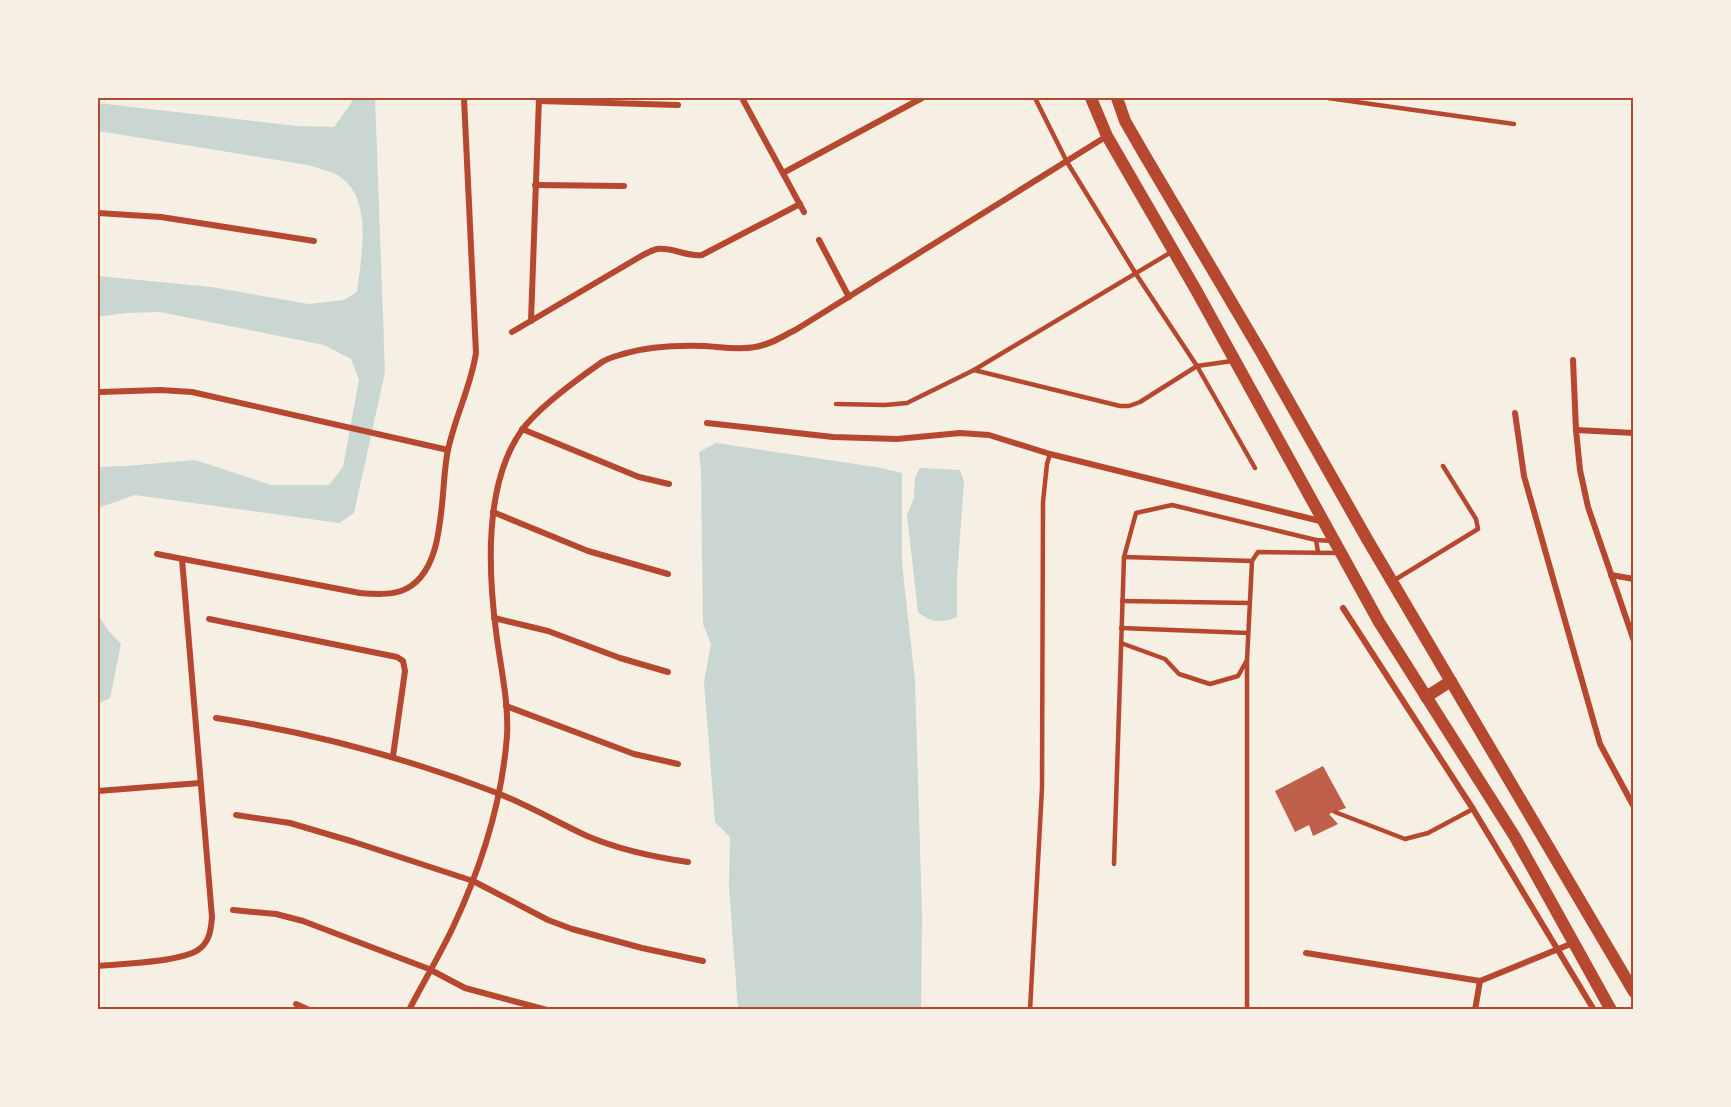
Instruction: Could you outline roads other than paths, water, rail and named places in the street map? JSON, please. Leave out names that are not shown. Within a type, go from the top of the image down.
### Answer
[{"type":"main road","points":[[1091,98],[1107,136],[1235,360],[1379,622],[1515,837],[1611,1010]]},
{"type":"main road","points":[[1117,98],[1125,122],[1261,352],[1358,525],[1634,992]]},
{"type":"main road","points":[[1426,697],[1452,681]]},
{"type":"street","points":[[157,554],[360,593],[383,594],[402,591],[426,572],[434,555],[448,450],[474,369],[476,353],[464,98]]},
{"type":"street","points":[[742,98],[804,212]]},
{"type":"street","points":[[783,173],[922,98]]},
{"type":"street","points":[[531,321],[539,99],[678,105]]},
{"type":"street","points":[[409,1010],[453,927],[473,881],[487,843],[498,793],[507,734],[506,706],[494,618],[491,554],[493,512],[497,485],[509,453],[522,429],[557,396],[604,360],[640,349],[666,346],[755,347],[772,342],[849,297],[1107,136]]},
{"type":"street","points":[[535,185],[624,186]]},
{"type":"street","points":[[512,332],[643,255],[658,249],[670,249],[693,256],[702,255],[800,204]]},
{"type":"street","points":[[98,213],[161,217],[314,241]]},
{"type":"street","points":[[819,240],[849,297]]},
{"type":"street","points":[[1573,360],[1580,470],[1588,507],[1634,641]]},
{"type":"street","points":[[101,392],[160,390],[192,392],[448,450]]},
{"type":"street","points":[[1515,413],[1524,476],[1600,744],[1634,807]]},
{"type":"street","points":[[707,423],[833,437],[897,439],[960,433],[979,434],[1000,438],[1050,454],[1324,522]]},
{"type":"street","points":[[522,429],[639,477],[669,484]]},
{"type":"street","points":[[1576,430],[1634,433]]},
{"type":"street","points":[[493,512],[588,551],[668,574]]},
{"type":"street","points":[[98,966],[181,957],[198,950],[207,942],[211,929],[212,917],[182,559]]},
{"type":"street","points":[[1611,575],[1634,579]]},
{"type":"street","points":[[1343,608],[1473,809],[1594,1010]]},
{"type":"street","points":[[494,618],[548,631],[620,658],[668,672]]},
{"type":"street","points":[[209,619],[397,657],[403,661],[405,671],[393,756]]},
{"type":"street","points":[[506,706],[634,754],[678,764]]},
{"type":"street","points":[[216,718],[311,735],[393,756],[498,793],[617,848],[645,856],[688,862]]},
{"type":"street","points":[[98,791],[200,783]]},
{"type":"street","points":[[236,815],[290,823],[473,881],[548,920],[572,929],[642,948],[703,961]]},
{"type":"street","points":[[233,910],[276,914],[303,921],[429,969],[465,988],[547,1010]]},
{"type":"street","points":[[1306,953],[1480,981],[1573,943]]},
{"type":"street","points":[[1475,1010],[1480,981]]},
{"type":"street","points":[[296,1004],[309,1010]]},
{"type":"lane","points":[[1035,98],[1067,162],[1136,274],[1197,366],[1255,468]]},
{"type":"lane","points":[[1328,98],[1514,124]]},
{"type":"lane","points":[[1384,106],[1385,98]]},
{"type":"lane","points":[[836,404],[907,403],[974,370],[1173,251]]},
{"type":"lane","points":[[974,370],[1120,406],[1129,406],[1140,402],[1197,366],[1235,360]]},
{"type":"lane","points":[[1030,1010],[1042,788],[1043,502],[1050,454]]},
{"type":"lane","points":[[1393,581],[1478,529],[1476,519],[1443,466]]},
{"type":"lane","points":[[1114,864],[1124,557],[1136,513],[1172,505],[1316,540],[1335,541]]},
{"type":"lane","points":[[1316,540],[1318,552]]},
{"type":"lane","points":[[1247,1010],[1247,660],[1252,561],[1258,552],[1342,554]]},
{"type":"lane","points":[[1124,557],[1252,561]]},
{"type":"lane","points":[[1122,601],[1249,603]]},
{"type":"lane","points":[[1121,628],[1248,633]]},
{"type":"lane","points":[[1121,643],[1165,659],[1179,674],[1210,684],[1238,676],[1247,660]]},
{"type":"lane","points":[[1335,812],[1405,839],[1428,833],[1473,809]]}]
